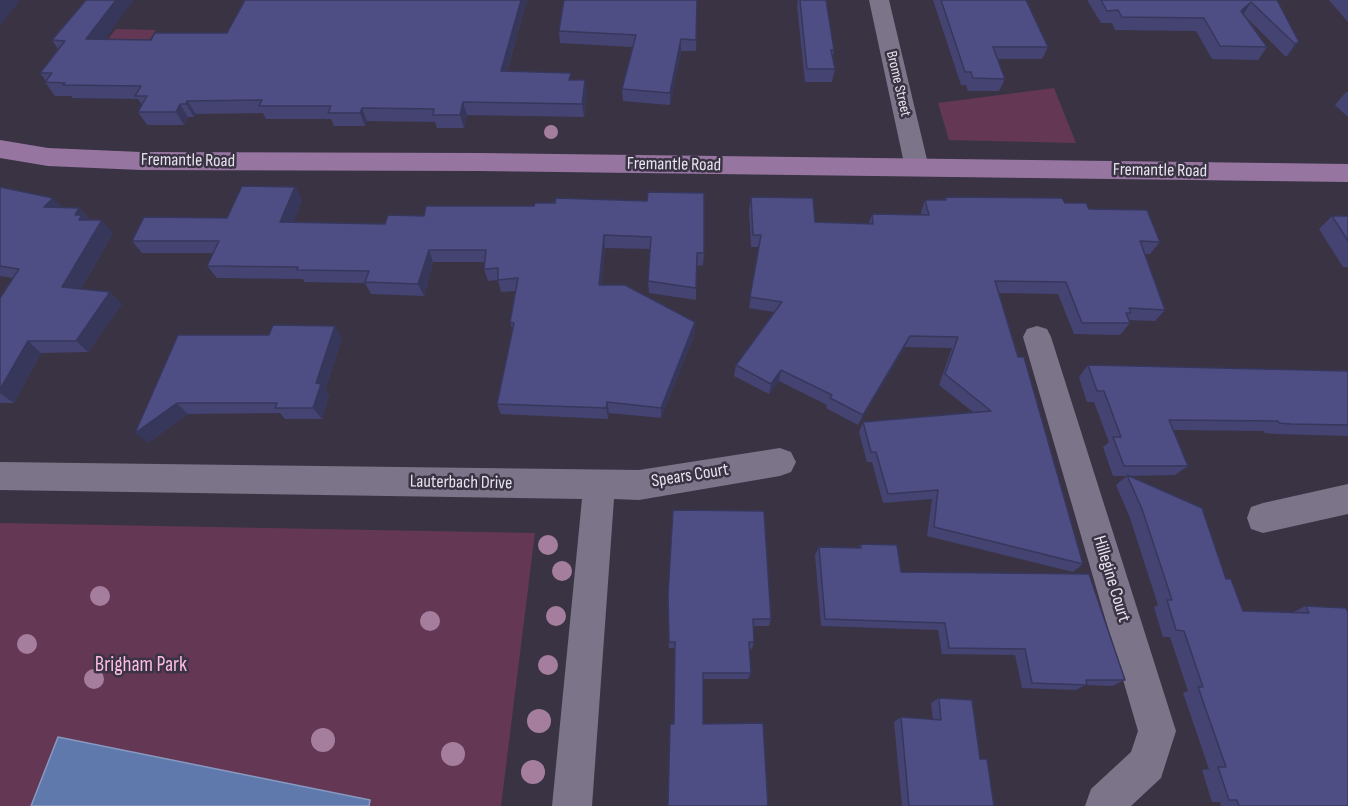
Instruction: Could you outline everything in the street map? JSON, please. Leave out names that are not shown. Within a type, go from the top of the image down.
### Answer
[{"type":"main road","name":"Fremantle Road","points":[[0,149],[48,157],[141,161],[478,162],[1348,173]]},
{"type":"street","name":"Brome Street","points":[[879,0],[917,168]]},
{"type":"street","name":"Hillegine Court","points":[[1037,337],[1157,731],[1147,764],[1105,803],[1105,806]]},
{"type":"street","name":"Spears Court","points":[[599,485],[639,484],[780,462]]},
{"type":"street","name":"Lauterbach Drive","points":[[0,476],[599,485]]},
{"type":"street","points":[[572,806],[599,485]]},
{"type":"street","points":[[1263,518],[1348,499]]},
{"type":"green space","points":[[116,29],[156,30],[142,51],[100,49]]},
{"type":"green space","points":[[1054,88],[1076,143],[949,140],[938,103]]},
{"type":"green space","name":"Brigham Park","points":[[0,523],[535,533],[501,806],[0,806]]},
{"type":"water","points":[[58,737],[370,800],[369,806],[31,806]]},
{"type":"building","points":[[86,0],[116,0],[86,39],[151,40],[155,33],[227,33],[245,0],[521,0],[501,71],[571,73],[569,80],[585,80],[582,104],[463,102],[460,115],[433,115],[434,109],[362,108],[360,113],[328,113],[331,106],[259,106],[262,100],[187,101],[186,104],[180,104],[176,112],[138,112],[147,96],[135,96],[141,86],[63,85],[65,83],[45,82],[52,73],[40,73],[65,41],[52,40]]},
{"type":"building","points":[[564,0],[697,0],[696,40],[681,39],[670,93],[622,89],[636,35],[559,31]]},
{"type":"building","points":[[800,0],[826,0],[835,69],[807,69]]},
{"type":"building","points":[[941,0],[1026,0],[1048,47],[993,47],[1005,79],[973,78],[971,72],[965,72]]},
{"type":"building","points":[[1101,0],[1277,0],[1299,42],[1295,44],[1251,2],[1241,11],[1267,47],[1220,46],[1204,18],[1122,17],[1118,10],[1107,11]]},
{"type":"building","points":[[242,186],[295,187],[280,222],[385,224],[388,215],[424,216],[426,206],[534,206],[535,203],[555,203],[556,198],[647,201],[648,192],[704,193],[704,253],[697,253],[696,288],[648,281],[651,237],[604,235],[599,285],[625,285],[695,322],[661,408],[607,402],[606,408],[497,404],[514,323],[510,322],[518,278],[498,280],[498,268],[484,269],[486,250],[429,250],[418,284],[365,282],[369,271],[297,270],[298,267],[207,266],[219,241],[132,241],[144,217],[227,218]]},
{"type":"building","points":[[0,187],[53,198],[44,207],[79,208],[75,215],[82,215],[79,220],[102,220],[62,287],[110,292],[76,341],[28,341],[0,389],[0,298],[19,269],[0,266]]},
{"type":"building","points":[[751,197],[813,198],[815,222],[873,224],[872,214],[929,215],[925,200],[946,200],[946,197],[1062,198],[1065,203],[1086,203],[1089,209],[1147,210],[1160,242],[1140,241],[1165,310],[1129,308],[1131,313],[1126,313],[1130,323],[1082,323],[1066,282],[995,281],[1018,357],[1024,357],[1083,564],[934,527],[938,490],[888,494],[876,452],[871,452],[863,422],[991,411],[945,374],[958,337],[910,336],[863,415],[830,398],[832,395],[781,370],[771,384],[736,365],[782,302],[750,297],[761,235],[753,235]]},
{"type":"building","points":[[1332,216],[1348,216],[1348,241]]},
{"type":"building","points":[[273,325],[335,326],[316,383],[321,384],[313,408],[275,408],[277,403],[177,403],[135,433],[178,335],[269,335]]},
{"type":"building","points":[[1088,365],[1348,371],[1348,425],[1291,424],[1278,421],[1169,420],[1188,466],[1124,466],[1113,437],[1121,437],[1104,391],[1097,391]]},
{"type":"building","points":[[1127,475],[1202,508],[1226,579],[1231,579],[1243,611],[1309,613],[1306,606],[1346,608],[1348,612],[1348,806],[1239,806],[1237,800],[1229,800],[1218,767],[1226,767],[1198,687],[1203,687],[1184,631],[1176,630],[1167,600],[1172,600],[1142,509]]},
{"type":"building","points":[[673,510],[764,511],[771,619],[753,619],[754,642],[749,642],[751,673],[703,673],[703,724],[763,723],[768,806],[668,806],[670,724],[674,724],[675,642],[669,642],[668,595]]},
{"type":"building","points":[[861,544],[897,545],[901,572],[1089,574],[1125,680],[1086,680],[1087,685],[1032,683],[1025,649],[949,648],[945,623],[825,619],[819,547],[861,548]]},
{"type":"building","points":[[939,698],[972,700],[980,759],[987,759],[994,806],[909,806],[901,717],[941,720]]}]
